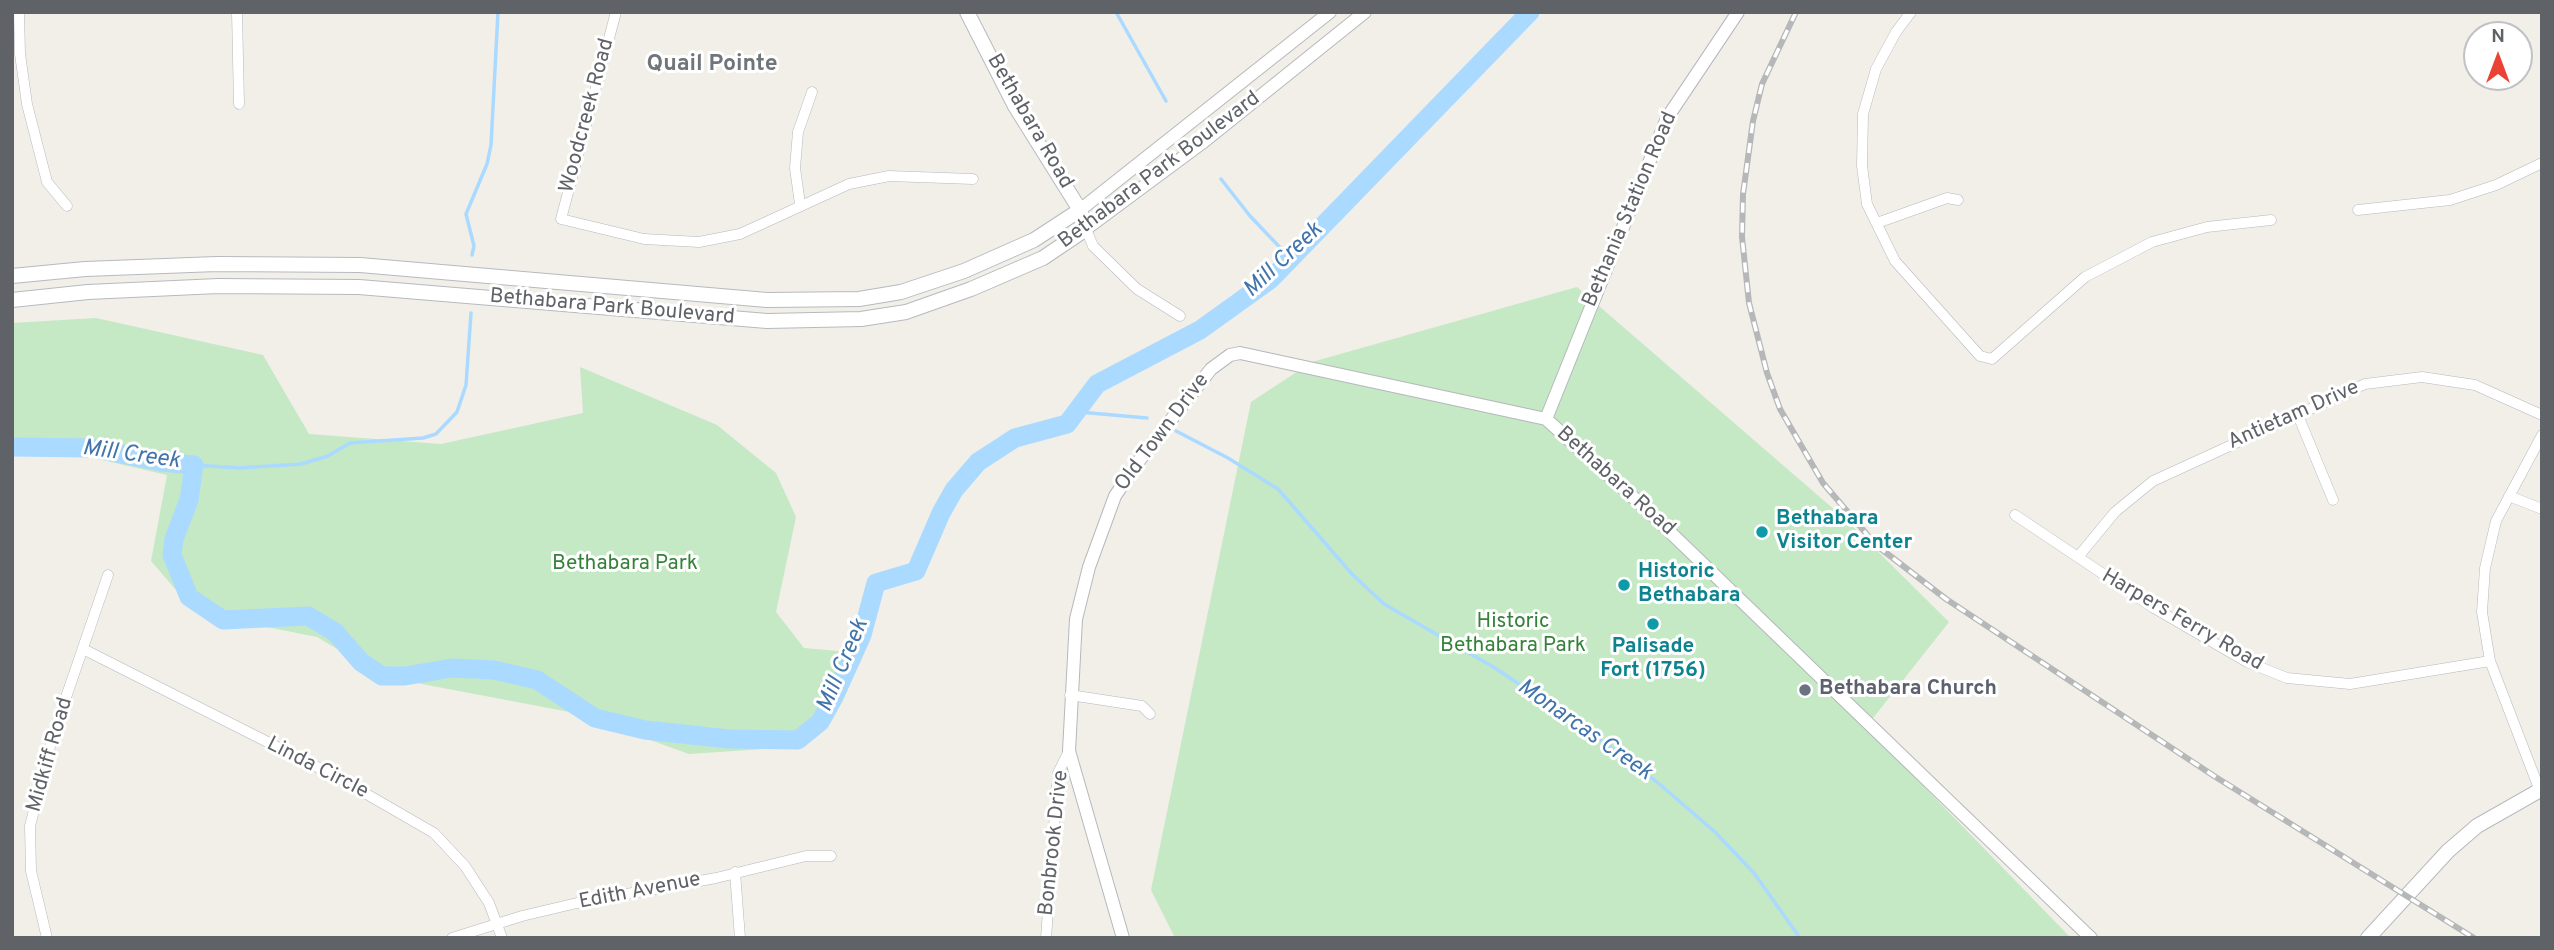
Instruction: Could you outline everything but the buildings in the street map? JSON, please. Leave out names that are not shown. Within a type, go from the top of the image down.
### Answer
[{"type":"main road","name":"Bethabara Road","points":[[967,12],[1015,106],[1080,210],[1086,229]]},
{"type":"main road","name":"Bethabara Park Boulevard","points":[[12,276],[85,269],[217,264],[360,265],[768,300],[859,299],[901,292],[964,271],[1034,240],[1080,210]]},
{"type":"main road","name":"Bethabara Park Boulevard","points":[[12,300],[88,292],[218,286],[359,287],[767,321],[861,320],[906,312],[971,289],[1043,258],[1086,229]]},
{"type":"main road","points":[[2368,938],[2448,851],[2477,826],[2541,790]]},
{"type":"street","points":[[19,12],[20,54],[27,104],[47,182],[67,206]]},
{"type":"street","points":[[237,12],[239,104]]},
{"type":"street","name":"Woodcreek Road","points":[[616,12],[561,219],[644,239],[699,242],[740,234],[800,204]]},
{"type":"street","name":"Bethabara Park Boulevard","points":[[1080,210],[1330,12]]},
{"type":"street","name":"Bethabara Park Boulevard","points":[[1086,229],[1183,158],[1365,12]]},
{"type":"street","name":"Bethania Station Road","points":[[1546,419],[1667,118],[1738,12]]},
{"type":"street","points":[[1911,12],[1896,32],[1876,69],[1863,114],[1862,166],[1867,204],[1903,271],[1980,356],[1992,359],[2085,277],[2152,242],[2183,232],[2271,220]]},
{"type":"street","points":[[812,92],[798,132],[795,168],[800,204],[849,184],[889,176],[973,179]]},
{"type":"street","points":[[2358,210],[2450,200],[2496,186],[2542,163]]},
{"type":"street","points":[[1877,223],[1938,200],[1958,200]]},
{"type":"street","name":"Bethabara Road","points":[[1086,229],[1093,246],[1137,289],[1180,316]]},
{"type":"street","name":"Bethabara Road","points":[[1240,353],[1546,419],[1644,507],[2091,938]]},
{"type":"street","name":"Old Town Drive","points":[[1124,938],[1069,751],[1076,619],[1089,567],[1115,496],[1138,462],[1211,369],[1230,355],[1240,353]]},
{"type":"street","name":"Antietam Drive","points":[[2078,557],[2115,512],[2153,481],[2365,384],[2422,376],[2475,385],[2542,415]]},
{"type":"street","points":[[2297,413],[2333,500]]},
{"type":"street","points":[[2541,790],[2490,661],[2482,612],[2485,568],[2496,521],[2542,435]]},
{"type":"street","points":[[2509,496],[2542,509]]},
{"type":"street","name":"Harpers Ferry Road","points":[[2015,514],[2133,595],[2247,662],[2287,678],[2350,684],[2490,661]]},
{"type":"street","name":"Midkiff Road","points":[[47,938],[31,871],[30,826],[53,735],[85,650],[108,575]]},
{"type":"street","name":"Linda Circle","points":[[85,650],[337,776],[435,833],[465,866],[498,923],[502,938]]},
{"type":"street","points":[[1070,695],[1142,706],[1150,714]]},
{"type":"street","name":"Bonbrook Drive","points":[[1046,938],[1058,773],[1069,751]]},
{"type":"street","name":"Edith Avenue","points":[[452,938],[577,903],[806,856],[831,856]]},
{"type":"street","points":[[735,872],[740,938]]},
{"type":"green space","name":"Historic Bethabara Park","points":[[1577,287],[1844,518],[1949,622],[1866,727],[2071,938],[1175,938],[1151,890],[1251,402],[1312,362]]},
{"type":"green space","name":"Bethabara Park","points":[[96,318],[263,355],[309,434],[441,444],[583,413],[580,367],[717,425],[776,473],[796,517],[776,612],[804,648],[860,653],[830,710],[794,747],[689,754],[575,713],[385,677],[317,637],[196,613],[151,561],[167,475],[46,447],[12,449],[12,323]]},
{"type":"waterway","points":[[472,255],[474,246],[466,214],[487,164],[491,145],[498,12]]},
{"type":"waterway","points":[[1116,12],[1166,101]]},
{"type":"waterway","name":"Mill Creek","points":[[12,447],[92,448],[161,462],[194,465],[189,500],[174,539],[172,555],[189,597],[223,620],[308,616],[335,632],[361,662],[382,676],[405,676],[452,668],[494,670],[537,680],[595,718],[645,730],[729,739],[798,740],[820,722],[834,697],[862,635],[876,583],[916,571],[954,490],[978,462],[1015,438],[1067,424],[1097,384],[1200,330],[1271,279],[1530,12]]},
{"type":"waterway","points":[[1221,179],[1250,216],[1291,259]]},
{"type":"waterway","points":[[194,465],[239,468],[301,464],[328,456],[350,443],[423,438],[436,434],[457,412],[466,385],[471,313]]},
{"type":"waterway","name":"Monarcas Creek","points":[[1079,412],[1147,418]]},
{"type":"waterway","name":"Monarcas Creek","points":[[1176,431],[1228,458],[1278,489],[1352,574],[1384,604],[1495,668],[1576,722],[1657,782],[1715,832],[1754,873],[1800,938]]},
{"type":"railway","points":[[1796,12],[1762,84],[1753,121],[1743,194],[1742,237],[1749,303],[1767,373],[1780,409],[1823,483],[1876,545],[1946,599],[2214,776],[2474,938]]},
{"type":"place","name":"Bethabara Visitor Center","points":[[1762,532]]},
{"type":"place","name":"Historic Bethabara","points":[[1624,585]]},
{"type":"place","name":"Palisade Fort (1756)","points":[[1653,624]]},
{"type":"place","name":"Bethabara Church","points":[[1805,690]]},
{"type":"district","name":"Quail Pointe","points":[[712,65]]}]
